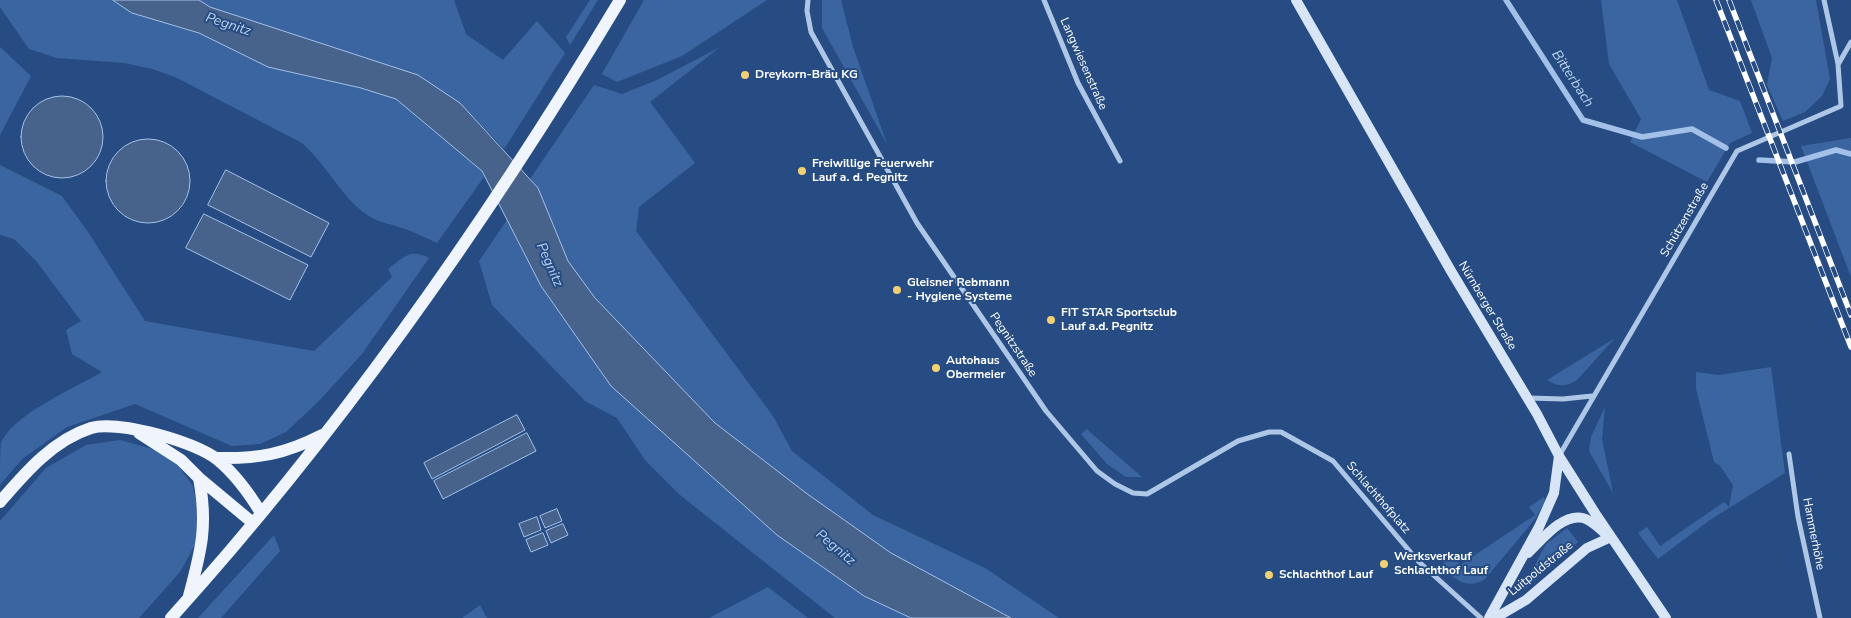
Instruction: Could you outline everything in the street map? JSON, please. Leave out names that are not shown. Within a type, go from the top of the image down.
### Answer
[{"type":"main road","points":[[171,618],[262,513],[326,433],[421,306],[533,140],[620,0]]},
{"type":"main road","name":"Nürnberger Straße","points":[[1296,0],[1451,271],[1528,398],[1559,456],[1666,618]]},
{"type":"main road","points":[[0,502],[28,470],[77,434],[93,428],[133,429],[165,436],[217,458],[246,459],[274,455],[301,446],[326,433]]},
{"type":"main road","points":[[133,429],[182,460],[199,478],[253,523]]},
{"type":"main road","name":"Luitpoldstraße","points":[[1489,618],[1554,493],[1559,456]]},
{"type":"main road","points":[[217,458],[241,482],[262,513]]},
{"type":"main road","points":[[188,599],[202,546],[205,522],[199,478]]},
{"type":"main road","name":"Luitpoldstraße","points":[[1520,560],[1552,530],[1570,519],[1584,518],[1611,537]]},
{"type":"main road","name":"Luitpoldstraße","points":[[1494,618],[1526,600],[1587,548],[1611,537]]},
{"type":"street","name":"Pegnitzstraße","points":[[808,0],[807,11],[811,32],[917,223],[1046,411],[1097,471],[1132,493],[1147,494],[1238,441],[1269,432]]},
{"type":"street","name":"Langwiesenstraße","points":[[1044,0],[1078,84],[1120,161]]},
{"type":"street","points":[[1824,0],[1838,64]]},
{"type":"street","points":[[1838,64],[1851,42]]},
{"type":"street","name":"Schützenstraße","points":[[1559,456],[1592,396],[1737,151],[1842,106],[1838,64]]},
{"type":"street","points":[[1528,398],[1563,399],[1592,396]]},
{"type":"street","name":"Schlachthofplatz","points":[[1269,432],[1281,432],[1333,461],[1418,561],[1481,618]]},
{"type":"street","name":"Hammerhöhe","points":[[1789,454],[1798,517],[1820,618]]},
{"type":"shaded area","points":[[0,0],[113,0],[132,13],[199,33],[268,67],[361,88],[396,99],[482,171],[484,177],[437,243],[368,215],[354,204],[311,151],[302,143],[175,77],[152,69],[124,63],[57,58],[29,49],[0,7]]},
{"type":"shaded area","points":[[199,0],[454,0],[466,34],[503,60],[537,21],[565,53],[504,149],[460,103],[210,7]]},
{"type":"shaded area","points":[[590,0],[598,0],[570,45],[566,37]]},
{"type":"shaded area","points":[[644,0],[767,0],[682,56],[617,82],[602,74]]},
{"type":"shaded area","points":[[822,0],[841,0],[853,47],[887,144],[822,28]]},
{"type":"shaded area","points":[[1601,0],[1677,0],[1709,90],[1740,101],[1752,133],[1730,143],[1707,182],[1630,142],[1641,119],[1609,64]]},
{"type":"shaded area","points":[[1751,0],[1816,0],[1830,79],[1822,96],[1805,112],[1783,121],[1767,85],[1772,58]]},
{"type":"shaded area","points":[[0,47],[31,76],[0,135]]},
{"type":"shaded area","points":[[720,47],[650,102],[695,163],[639,207],[636,231],[773,416],[792,451],[873,515],[985,568],[1059,618],[1011,618],[891,553],[806,493],[715,423],[595,298],[568,261],[538,188],[530,179],[594,85],[622,94],[657,80]]},
{"type":"shaded area","points":[[1851,138],[1851,277],[1801,146]]},
{"type":"shaded area","points":[[0,165],[62,196],[88,232],[145,321],[314,351],[392,277],[388,269],[407,255],[417,254],[429,258],[362,354],[318,402],[286,432],[260,444],[232,446],[135,404],[67,427],[22,459],[0,485],[1,443],[8,432],[31,412],[102,372],[72,354],[66,330],[81,321],[37,262],[14,239],[0,235]]},
{"type":"shaded area","points":[[507,220],[541,286],[699,464],[777,535],[864,596],[911,618],[835,618],[680,495],[645,460],[617,418],[585,401],[492,305],[479,261]]},
{"type":"shaded area","points":[[1615,338],[1577,380],[1562,385],[1547,380]]},
{"type":"shaded area","points":[[1771,367],[1785,473],[1710,520],[1658,559],[1638,533],[1647,527],[1660,546],[1724,502],[1729,507],[1733,485],[1720,466],[1714,462],[1696,389],[1696,372],[1719,375]]},
{"type":"shaded area","points":[[1605,407],[1602,439],[1613,493],[1589,451],[1591,437]]},
{"type":"shaded area","points":[[1087,429],[1142,477],[1126,477],[1107,464],[1081,434]]},
{"type":"shaded area","points":[[120,440],[153,449],[175,461],[193,486],[199,516],[196,543],[180,572],[139,618],[0,618],[0,521],[46,468],[86,445]]},
{"type":"shaded area","points":[[1544,497],[1545,501],[1536,518],[1485,579],[1473,584],[1467,584],[1457,580],[1442,568],[1446,557],[1451,553],[1460,565],[1535,515],[1529,507]]},
{"type":"shaded area","points":[[1567,528],[1578,542],[1524,590],[1524,586],[1546,544]]},
{"type":"shaded area","points":[[274,535],[280,551],[221,618],[198,618]]},
{"type":"shaded area","points":[[768,587],[808,618],[709,618]]},
{"type":"shaded area","points":[[480,605],[487,618],[462,618]]},
{"type":"water","name":"Pegnitz","points":[[113,0],[199,0],[210,7],[418,75],[460,103],[538,188],[568,261],[595,298],[715,423],[806,493],[891,553],[1011,618],[911,618],[864,596],[777,535],[611,386],[541,286],[482,171],[396,99],[361,88],[268,67],[199,33],[132,13]]},
{"type":"water","points":[[62,96],[78,99],[91,108],[100,121],[103,137],[100,153],[91,166],[78,175],[62,178],[46,175],[33,166],[24,153],[21,137],[24,121],[33,108],[46,99]]},
{"type":"water","points":[[148,139],[164,142],[178,151],[187,165],[190,181],[187,197],[178,211],[164,220],[148,223],[132,220],[118,211],[109,197],[106,181],[109,165],[118,151],[132,142]]},
{"type":"water","points":[[226,170],[329,223],[311,257],[208,205]]},
{"type":"water","points":[[204,214],[308,265],[290,300],[186,248]]},
{"type":"water","points":[[517,415],[525,430],[432,479],[424,463]]},
{"type":"water","points":[[527,433],[536,451],[443,499],[434,481]]},
{"type":"water","points":[[557,509],[562,521],[545,528],[540,516]]},
{"type":"water","points":[[537,517],[541,530],[524,537],[519,524]]},
{"type":"water","points":[[563,524],[568,535],[551,543],[546,531]]},
{"type":"water","points":[[543,533],[548,545],[531,552],[526,540]]},
{"type":"waterway","name":"Bitterbach","points":[[1506,0],[1583,120],[1642,137],[1692,129],[1726,148]]},
{"type":"waterway","name":"Bitterbach","points":[[1759,160],[1795,162],[1836,150],[1851,154]]},
{"type":"railway","points":[[1716,0],[1851,347]]},
{"type":"railway","points":[[1729,0],[1851,315]]},
{"type":"place","name":"Dreykorn-Bräu KG","points":[[745,75]]},
{"type":"place","name":"Freiwillige Feuerwehr Lauf a. d. Pegnitz","points":[[802,171]]},
{"type":"place","name":"Gleisner Rebmann - Hygiene Systeme","points":[[897,290]]},
{"type":"place","name":"FIT STAR Sportsclub Lauf a.d. Pegnitz","points":[[1051,320]]},
{"type":"place","name":"Autohaus Obermeier","points":[[936,368]]},
{"type":"place","name":"Werksverkauf Schlachthof Lauf","points":[[1384,564]]},
{"type":"place","name":"Schlachthof Lauf","points":[[1269,575]]}]
